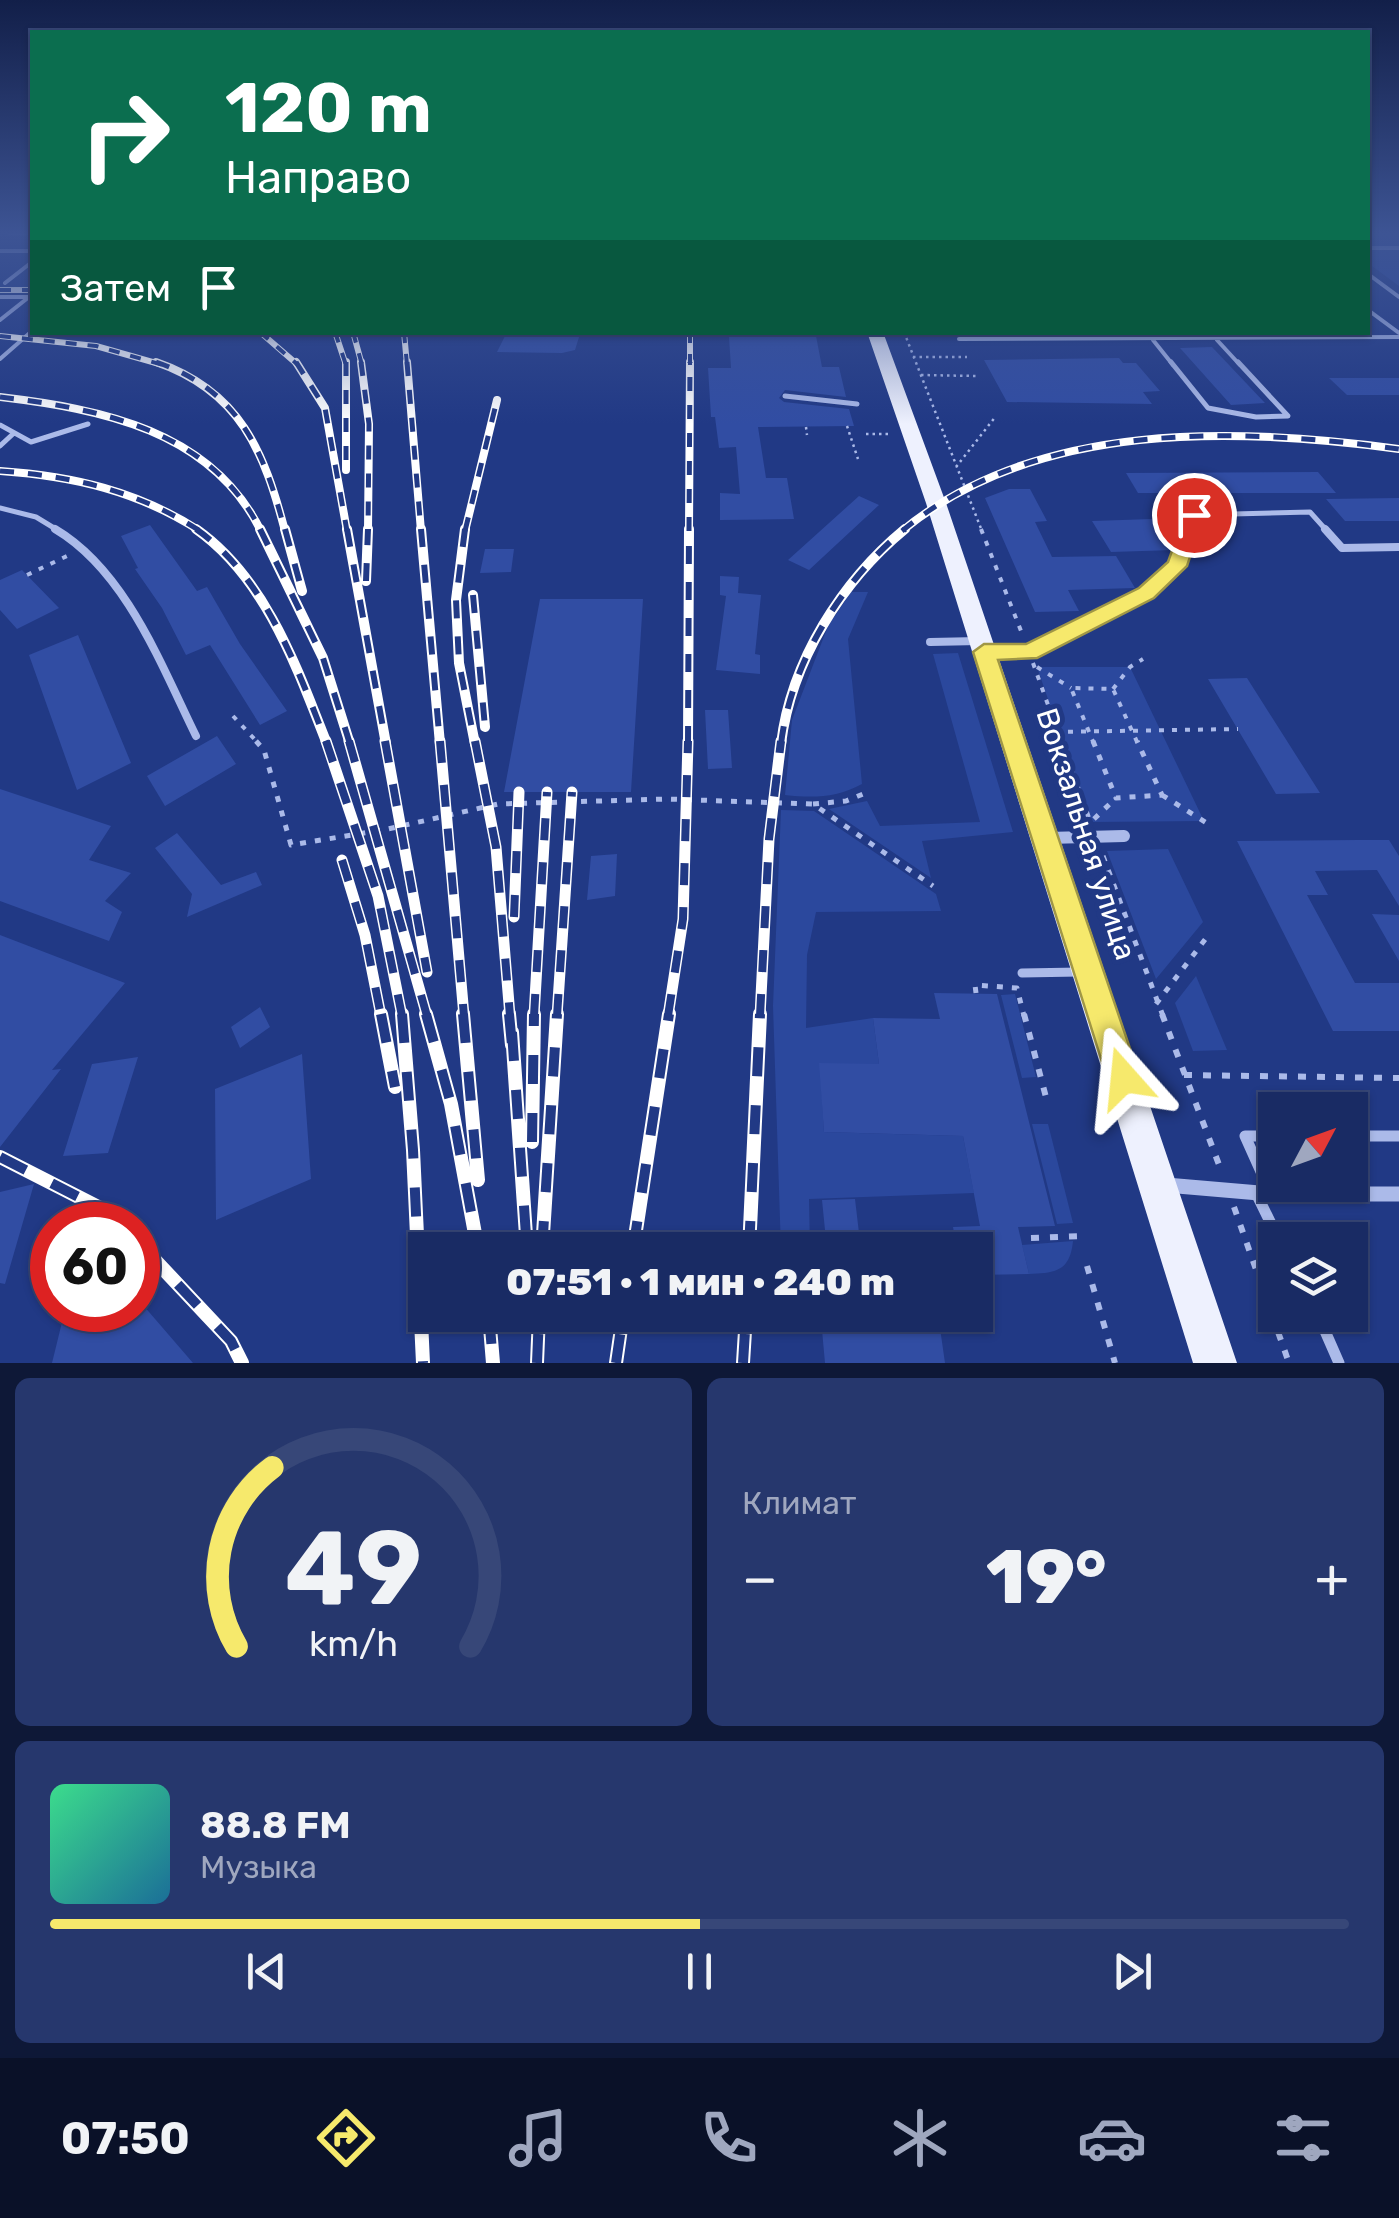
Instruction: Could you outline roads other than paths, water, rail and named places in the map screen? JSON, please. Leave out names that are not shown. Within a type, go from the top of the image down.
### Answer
[{"type":"main road","name":"Вокзальная улица","points":[[876,335],[1047,838],[1215,1363]]},
{"type":"street","points":[[1047,838],[1124,836]]},
{"type":"street","points":[[1159,1184],[1258,1194]]},
{"type":"street","points":[[1368,1194],[1399,1194]]},
{"type":"lane","points":[[0,320],[30,298]]},
{"type":"lane","points":[[1370,312],[1399,335]]},
{"type":"lane","points":[[0,359],[30,333]]},
{"type":"lane","points":[[1361,335],[1365,338]]},
{"type":"lane","points":[[958,339],[1217,340],[1399,335]]},
{"type":"lane","points":[[1153,340],[1208,408],[1256,416],[1288,416],[1217,340]]},
{"type":"lane","points":[[785,396],[807,402],[857,404]]},
{"type":"lane","points":[[0,425],[31,442],[88,424]]},
{"type":"lane","points":[[0,446],[14,433]]},
{"type":"lane","points":[[0,508],[16,509],[62,530],[126,598],[196,736]]},
{"type":"lane","points":[[930,642],[1029,652],[1146,593],[1177,566],[1194,515],[1310,512],[1342,548],[1399,547]]},
{"type":"lane","points":[[1022,973],[1089,972]]},
{"type":"lane","points":[[1258,1136],[1246,1136],[1258,1175]]},
{"type":"lane","points":[[1368,1136],[1399,1136]]},
{"type":"lane","points":[[1325,1332],[1338,1363]]},
{"type":"railway","points":[[263,335],[298,365]]},
{"type":"railway","points":[[336,335],[346,365]]},
{"type":"railway","points":[[354,335],[362,365]]},
{"type":"railway","points":[[404,335],[407,365]]},
{"type":"railway","points":[[690,335],[690,362]]},
{"type":"railway","points":[[0,336],[96,346],[163,365]]},
{"type":"railway","points":[[156,362],[209,389],[244,427],[268,475],[285,531]]},
{"type":"railway","points":[[361,362],[369,424],[368,531]]},
{"type":"railway","points":[[407,362],[421,531]]},
{"type":"railway","points":[[689,531],[690,362]]},
{"type":"railway","points":[[298,365],[325,408],[347,531]]},
{"type":"railway","points":[[346,365],[346,470]]},
{"type":"railway","points":[[0,397],[114,418],[183,447],[213,469],[240,497],[261,531]]},
{"type":"railway","points":[[465,531],[497,400]]},
{"type":"railway","points":[[902,531],[955,495],[1013,468],[1075,450],[1205,436],[1271,437],[1399,449]]},
{"type":"railway","points":[[0,471],[104,488],[153,505],[200,531]]},
{"type":"railway","points":[[196,529],[242,573],[260,599],[291,655],[327,744]]},
{"type":"railway","points":[[285,529],[302,591]]},
{"type":"railway","points":[[347,529],[386,744]]},
{"type":"railway","points":[[366,581],[368,529]]},
{"type":"railway","points":[[421,529],[440,744]]},
{"type":"railway","points":[[465,529],[456,600],[459,663],[475,744]]},
{"type":"railway","points":[[688,744],[689,529]]},
{"type":"railway","points":[[781,744],[796,683],[823,625],[860,573],[905,529]]},
{"type":"railway","points":[[261,531],[323,658],[350,744]]},
{"type":"railway","points":[[473,595],[485,727]]},
{"type":"railway","points":[[326,741],[378,896],[402,1016]]},
{"type":"railway","points":[[349,741],[427,1016]]},
{"type":"railway","points":[[385,741],[427,972]]},
{"type":"railway","points":[[440,741],[464,1016]]},
{"type":"railway","points":[[475,741],[496,847],[510,1016]]},
{"type":"railway","points":[[668,1016],[683,919],[688,741]]},
{"type":"railway","points":[[760,1016],[769,839],[781,741]]},
{"type":"railway","points":[[514,917],[519,792]]},
{"type":"railway","points":[[534,1016],[547,792]]},
{"type":"railway","points":[[557,1016],[572,792]]},
{"type":"railway","points":[[342,860],[365,935],[381,1016]]},
{"type":"railway","points":[[381,1014],[395,1087]]},
{"type":"railway","points":[[402,1014],[423,1363]]},
{"type":"railway","points":[[426,1014],[451,1104],[475,1232]]},
{"type":"railway","points":[[463,1014],[478,1180]]},
{"type":"railway","points":[[509,1014],[512,1045]]},
{"type":"railway","points":[[532,1142],[534,1014]]},
{"type":"railway","points":[[543,1232],[557,1014]]},
{"type":"railway","points":[[636,1232],[669,1014]]},
{"type":"railway","points":[[750,1232],[760,1014]]},
{"type":"railway","points":[[512,1032],[526,1232]]},
{"type":"railway","points":[[0,1157],[88,1202]]},
{"type":"railway","points":[[160,1265],[231,1341],[242,1363]]},
{"type":"railway","points":[[490,1332],[493,1363]]},
{"type":"railway","points":[[537,1363],[538,1332]]},
{"type":"railway","points":[[616,1363],[621,1332]]},
{"type":"railway","points":[[743,1363],[745,1332]]}]
